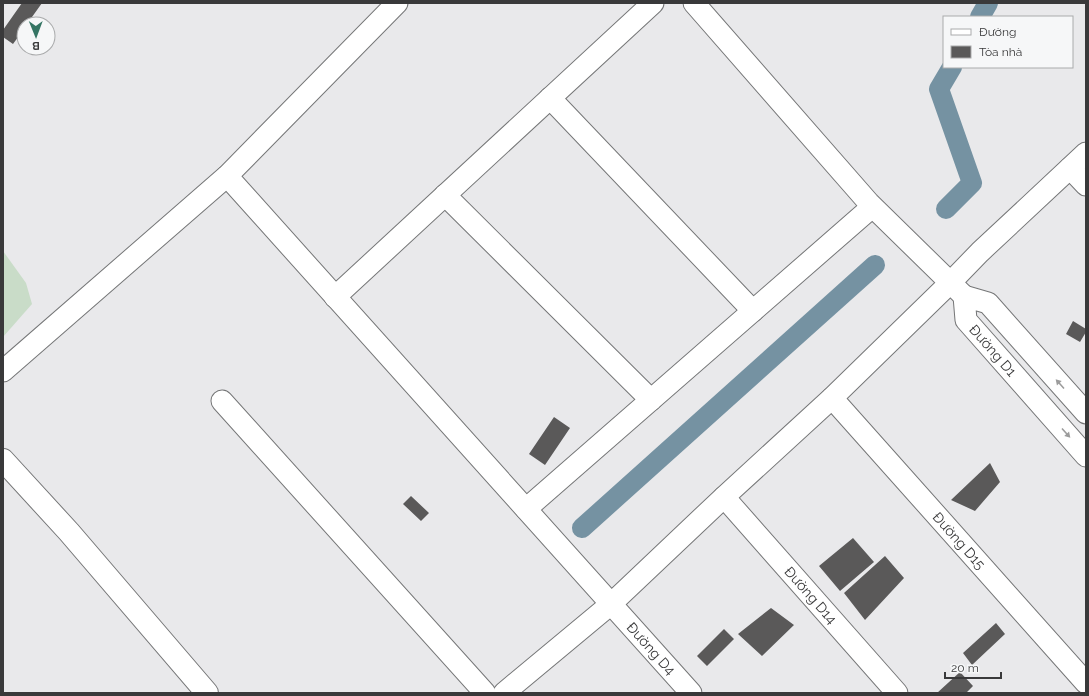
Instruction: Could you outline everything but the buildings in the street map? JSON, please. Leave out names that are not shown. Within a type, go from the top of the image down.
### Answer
[{"type":"street","points":[[3,371],[227,176],[397,3]]},
{"type":"street","points":[[335,297],[653,3]]},
{"type":"street","points":[[694,3],[872,207],[957,290]]},
{"type":"street","points":[[550,98],[753,311]]},
{"type":"street","points":[[504,693],[611,604],[724,497],[832,398],[957,290],[980,252],[1086,153]]},
{"type":"street","points":[[1070,168],[1086,185]]},
{"type":"street","name":"Đường D4","points":[[227,176],[691,693]]},
{"type":"street","points":[[445,195],[651,400]]},
{"type":"street","points":[[526,509],[872,207]]},
{"type":"street","name":"Đường D1","points":[[957,290],[988,303],[1086,413]]},
{"type":"street","name":"Đường D1","points":[[957,290],[966,320],[1086,456]]},
{"type":"street","name":"Đường D15","points":[[832,398],[1086,683]]},
{"type":"street","points":[[222,401],[485,693]]},
{"type":"street","points":[[3,460],[69,532],[207,693]]},
{"type":"street","name":"Đường D14","points":[[724,497],[897,693]]},
{"type":"green space","points":[[3,251],[26,283],[32,304],[3,337]]},
{"type":"waterway","points":[[981,16],[988,3]]},
{"type":"waterway","points":[[946,209],[972,183],[939,89],[951,68]]},
{"type":"waterway","points":[[582,528],[875,265]]}]
